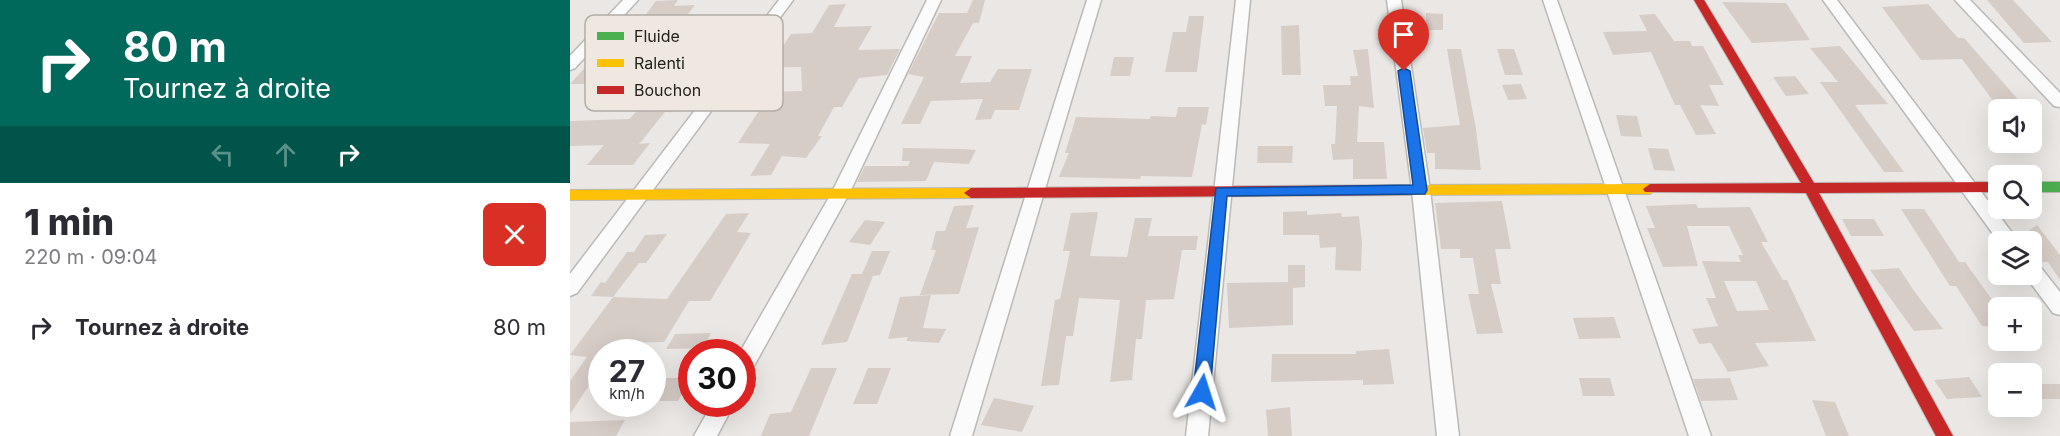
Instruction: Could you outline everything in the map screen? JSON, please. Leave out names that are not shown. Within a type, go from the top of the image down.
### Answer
[{"type":"street","points":[[617,15],[631,0]]},
{"type":"street","points":[[775,15],[786,0]]},
{"type":"street","points":[[756,344],[840,194],[934,0]]},
{"type":"street","points":[[961,436],[1094,0]]},
{"type":"street","points":[[1197,436],[1221,191],[1243,0]]},
{"type":"street","points":[[1394,0],[1421,190],[1448,436]]},
{"type":"street","points":[[1550,0],[1700,436]]},
{"type":"street","points":[[1699,0],[1810,188],[1946,436]]},
{"type":"street","points":[[1830,0],[2002,231]]},
{"type":"street","points":[[1962,0],[2060,102]]},
{"type":"street","points":[[570,65],[585,49]]},
{"type":"street","points":[[570,288],[702,111]]},
{"type":"street","points":[[570,195],[1988,187]]},
{"type":"street","points":[[2042,187],[2060,187]]},
{"type":"street","points":[[2042,283],[2060,307]]},
{"type":"street","points":[[705,436],[716,417]]},
{"type":"building","points":[[678,0],[674,6],[695,5],[687,15],[646,15],[656,1]]},
{"type":"building","points":[[973,0],[985,0],[979,23],[973,23],[955,56],[972,56],[960,83],[990,82],[998,69],[1032,69],[1019,110],[995,110],[991,119],[975,120],[983,99],[931,101],[920,124],[901,124],[924,77],[908,74],[939,13],[967,13]]},
{"type":"building","points":[[1987,0],[2013,0],[2052,42],[2024,43]]},
{"type":"building","points":[[1722,2],[1786,3],[1810,40],[1752,43]]},
{"type":"building","points":[[846,4],[834,27],[872,26],[858,50],[900,49],[887,75],[859,78],[842,107],[834,107],[818,136],[822,136],[806,158],[782,156],[771,175],[750,176],[770,144],[738,143],[759,111],[783,111],[783,92],[802,91],[801,67],[783,67],[783,46],[791,34],[812,33],[829,5]]},
{"type":"building","points":[[1928,4],[1958,38],[1964,38],[2018,99],[1992,99],[1962,59],[1921,60],[1882,7]]},
{"type":"building","points":[[1426,13],[1443,14],[1443,30],[1426,30]]},
{"type":"building","points":[[1655,14],[1674,41],[1690,41],[1692,46],[1703,46],[1724,85],[1709,85],[1719,106],[1700,105],[1716,134],[1696,135],[1680,105],[1675,105],[1651,52],[1613,55],[1603,32],[1647,31],[1639,15]]},
{"type":"building","points":[[1189,16],[1204,16],[1197,72],[1165,72],[1173,32],[1186,32]]},
{"type":"building","points":[[1299,25],[1301,75],[1282,75],[1281,26]]},
{"type":"building","points":[[1840,46],[1888,104],[1855,105],[1904,172],[1884,172],[1820,82],[1838,82],[1810,48]]},
{"type":"building","points":[[1368,49],[1374,108],[1359,106],[1357,142],[1384,142],[1387,179],[1353,179],[1353,159],[1333,160],[1331,144],[1335,144],[1337,106],[1325,106],[1323,85],[1351,85],[1350,76],[1358,76],[1353,50]]},
{"type":"building","points":[[1447,49],[1461,49],[1481,170],[1435,169],[1435,153],[1427,153],[1423,128],[1460,125]]},
{"type":"building","points":[[1497,49],[1514,49],[1523,75],[1505,75]]},
{"type":"building","points":[[1114,57],[1134,57],[1130,76],[1110,76]]},
{"type":"building","points":[[585,68],[585,84],[570,84]]},
{"type":"building","points":[[1795,76],[1809,94],[1786,96],[1773,77]]},
{"type":"building","points":[[1521,84],[1527,99],[1508,100],[1502,85]]},
{"type":"building","points":[[1178,107],[1209,107],[1206,125],[1202,124],[1192,177],[1141,176],[1140,179],[1059,177],[1069,153],[1065,153],[1076,117],[1150,119],[1151,116],[1176,117]]},
{"type":"building","points":[[637,111],[665,112],[639,144],[650,143],[633,165],[587,165],[604,145],[570,146],[570,121],[629,119]]},
{"type":"building","points":[[1616,115],[1637,116],[1642,137],[1621,136]]},
{"type":"building","points":[[1258,146],[1293,146],[1292,163],[1257,163]]},
{"type":"building","points":[[903,148],[976,150],[969,164],[934,162],[926,181],[857,182],[865,166],[908,166],[910,161],[902,161]]},
{"type":"building","points":[[1648,148],[1668,149],[1675,171],[1654,170]]},
{"type":"building","points":[[1502,201],[1511,249],[1495,249],[1501,284],[1491,284],[1503,333],[1477,334],[1468,294],[1479,294],[1473,258],[1460,258],[1460,249],[1441,249],[1435,203]]},
{"type":"building","points":[[1696,204],[1698,208],[1750,207],[1768,242],[1761,242],[1783,280],[1787,280],[1816,341],[1755,343],[1769,366],[1728,372],[1711,343],[1699,344],[1692,329],[1718,326],[1706,298],[1716,298],[1702,261],[1741,262],[1738,255],[1743,255],[1729,226],[1687,226],[1698,266],[1663,267],[1647,228],[1655,228],[1646,206]],"holes":[[[1724,281],[1756,281],[1769,310],[1737,311]]]},
{"type":"building","points":[[974,205],[966,228],[979,227],[959,294],[920,295],[936,250],[931,250],[936,231],[945,231],[954,206]]},
{"type":"building","points":[[1901,209],[1924,209],[1959,262],[1965,262],[1990,297],[1988,297],[1988,326],[1982,326],[1956,286],[1950,286]]},
{"type":"building","points":[[1307,211],[1307,215],[1341,213],[1342,217],[1359,216],[1362,243],[1361,271],[1335,270],[1336,247],[1320,248],[1319,235],[1283,235],[1283,212]]},
{"type":"building","points":[[1098,212],[1090,256],[1127,257],[1135,218],[1152,218],[1148,236],[1198,236],[1196,250],[1182,250],[1174,299],[1146,300],[1142,339],[1136,339],[1132,380],[1110,382],[1120,300],[1079,298],[1073,336],[1066,336],[1059,385],[1041,386],[1055,300],[1060,299],[1070,251],[1063,251],[1071,213]]},
{"type":"building","points":[[749,213],[737,232],[751,233],[710,301],[689,301],[666,339],[588,339],[588,387],[570,414],[570,381],[587,357],[570,355],[613,297],[667,299],[726,214]]},
{"type":"building","points":[[1842,219],[1874,219],[1884,236],[1851,236]]},
{"type":"building","points":[[865,220],[885,222],[870,245],[849,242]]},
{"type":"building","points":[[2037,225],[2042,231],[2028,231]]},
{"type":"building","points":[[2042,232],[2060,255],[2060,280],[2048,262],[2042,262]]},
{"type":"building","points":[[667,234],[646,263],[639,263],[613,297],[591,296],[601,282],[605,283],[627,252],[634,252],[645,235]]},
{"type":"building","points":[[872,251],[890,251],[880,275],[873,276],[847,342],[821,345],[852,274],[862,274]]},
{"type":"building","points":[[1288,265],[1305,265],[1305,287],[1293,288],[1293,325],[1229,328],[1227,283],[1288,282]]},
{"type":"building","points":[[1899,268],[1943,329],[1914,331],[1870,270]]},
{"type":"building","points":[[931,295],[923,328],[946,329],[939,343],[906,341],[908,337],[888,339],[900,297]]},
{"type":"building","points":[[1614,317],[1621,338],[1579,339],[1573,318]]},
{"type":"building","points":[[711,333],[708,339],[678,339],[678,349],[666,349],[675,334]]},
{"type":"building","points":[[1389,349],[1394,384],[1363,385],[1363,380],[1271,382],[1272,354],[1356,354],[1356,351]]},
{"type":"building","points":[[811,368],[837,368],[809,436],[761,436],[770,414],[791,412]]},
{"type":"building","points":[[868,368],[891,368],[877,404],[853,404]]},
{"type":"building","points":[[1969,377],[1982,397],[1947,399],[1934,380]]},
{"type":"building","points":[[666,378],[678,378],[678,401],[666,401]]},
{"type":"building","points":[[1579,378],[1610,378],[1615,396],[1583,396]]},
{"type":"building","points":[[1730,378],[1738,400],[1701,401],[1693,379]]},
{"type":"building","points":[[2042,384],[2060,384],[2060,399],[2042,399]]},
{"type":"building","points":[[994,398],[1034,406],[1022,432],[981,425]]},
{"type":"building","points":[[1812,400],[1835,402],[1849,436],[1826,436]]},
{"type":"building","points":[[1290,407],[1292,436],[1268,436],[1266,410]]},
{"type":"building","points":[[625,420],[616,436],[570,436],[570,422]]},
{"type":"traffic: fast","points":[[2042,187],[2060,187]]},
{"type":"traffic: slow","points":[[1405,190],[1650,189]]},
{"type":"traffic: slow","points":[[570,195],[971,193]]},
{"type":"traffic: jam","points":[[1699,0],[1810,188],[1945,436]]},
{"type":"traffic: jam","points":[[1650,189],[1988,187]]},
{"type":"traffic: jam","points":[[971,193],[1405,190]]},
{"type":"route","points":[[1202,392],[1221,191],[1421,190],[1404,71]]}]
